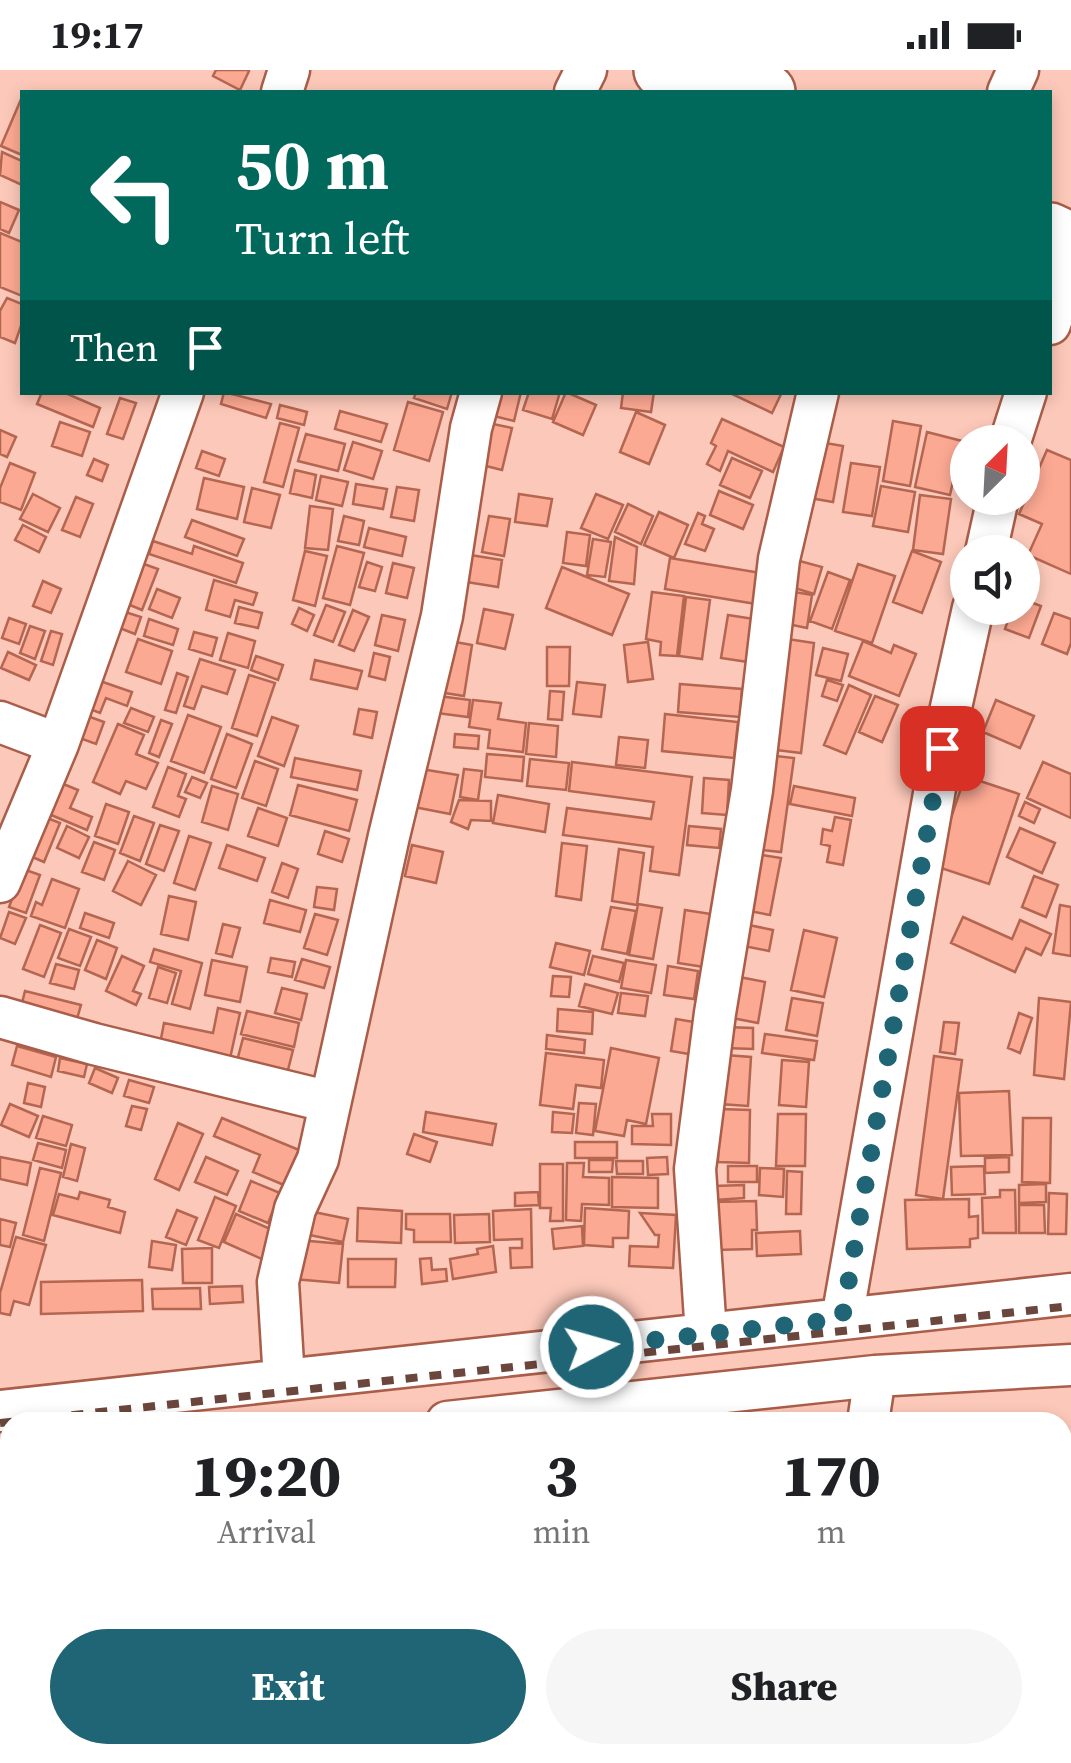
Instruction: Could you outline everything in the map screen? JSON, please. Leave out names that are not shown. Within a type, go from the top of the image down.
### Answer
[{"type":"highway","points":[[662,70],[704,90]]},
{"type":"highway","points":[[720,70],[763,90]]},
{"type":"street","points":[[1052,312],[1062,254]]},
{"type":"street","points":[[0,882],[58,744],[182,395]]},
{"type":"street","points":[[284,1380],[278,1282],[295,1209],[318,1160],[442,616],[479,395]]},
{"type":"street","points":[[706,1334],[695,1169],[714,1013],[752,790],[779,559],[817,395]]},
{"type":"street","points":[[1015,425],[1025,395]]},
{"type":"street","points":[[842,1319],[942,748],[969,625]]},
{"type":"street","points":[[0,722],[58,744]]},
{"type":"street","points":[[0,1017],[330,1102]]},
{"type":"street","points":[[0,1411],[1071,1294]]},
{"type":"street","points":[[619,1412],[671,1409],[875,1376],[1071,1365]]},
{"type":"street","points":[[870,1412],[875,1376]]},
{"type":"building","points":[[216,70],[249,71],[240,90],[213,76]]},
{"type":"building","points":[[20,102],[20,154],[1,146]]},
{"type":"building","points":[[2,152],[20,160],[20,184],[0,175]]},
{"type":"building","points":[[0,202],[19,210],[9,233],[0,229]]},
{"type":"building","points":[[0,233],[20,241],[20,295],[0,287]]},
{"type":"building","points":[[7,298],[20,303],[20,329],[15,343],[0,337],[0,311]]},
{"type":"building","points":[[41,395],[70,395],[100,408],[93,427],[37,404]]},
{"type":"building","points":[[223,395],[236,395],[271,404],[266,418],[221,404]]},
{"type":"building","points":[[415,395],[451,395],[447,409],[414,398]]},
{"type":"building","points":[[495,395],[520,395],[514,421],[490,415]]},
{"type":"building","points":[[528,395],[559,395],[552,419],[523,410]]},
{"type":"building","points":[[565,395],[596,405],[583,435],[553,422]]},
{"type":"building","points":[[623,395],[654,395],[651,412],[621,408]]},
{"type":"building","points":[[734,395],[781,395],[772,413]]},
{"type":"building","points":[[120,398],[136,403],[123,439],[107,434]]},
{"type":"building","points":[[408,402],[443,412],[429,461],[394,450]]},
{"type":"building","points":[[280,405],[307,412],[304,425],[277,418]]},
{"type":"building","points":[[340,411],[387,424],[381,442],[335,429]]},
{"type":"building","points":[[636,412],[665,425],[649,464],[620,452]]},
{"type":"building","points":[[722,419],[784,447],[773,472],[728,451],[720,471],[707,464]]},
{"type":"building","points":[[893,421],[921,426],[910,486],[883,481]]},
{"type":"building","points":[[60,422],[90,432],[82,456],[52,446]]},
{"type":"building","points":[[280,423],[299,428],[283,487],[264,482]]},
{"type":"building","points":[[488,423],[512,428],[502,470],[478,464]]},
{"type":"building","points":[[0,430],[16,437],[7,457],[0,454]]},
{"type":"building","points":[[927,432],[950,438],[950,495],[915,487]]},
{"type":"building","points":[[306,434],[345,444],[338,471],[298,461]]},
{"type":"building","points":[[814,441],[843,446],[833,502],[804,497]]},
{"type":"building","points":[[353,442],[382,451],[373,479],[344,470]]},
{"type":"building","points":[[1047,450],[1071,460],[1071,574],[1040,560],[1037,535],[1042,524],[1021,515],[1040,515],[1040,466]]},
{"type":"building","points":[[202,451],[225,459],[219,476],[196,468]]},
{"type":"building","points":[[732,458],[762,471],[750,498],[720,485]]},
{"type":"building","points":[[94,459],[108,465],[102,481],[87,475]]},
{"type":"building","points":[[10,463],[35,473],[21,510],[0,502],[0,488]]},
{"type":"building","points":[[851,463],[880,467],[872,516],[843,512]]},
{"type":"building","points":[[295,470],[316,475],[312,498],[290,493]]},
{"type":"building","points":[[321,476],[348,482],[342,506],[316,500]]},
{"type":"building","points":[[204,478],[244,487],[237,519],[197,509]]},
{"type":"building","points":[[356,484],[387,489],[383,509],[353,504]]},
{"type":"building","points":[[881,486],[915,492],[908,532],[873,526]]},
{"type":"building","points":[[397,487],[419,490],[414,521],[391,517]]},
{"type":"building","points":[[252,488],[280,495],[271,528],[244,522]]},
{"type":"building","points":[[719,491],[753,505],[743,529],[710,515]]},
{"type":"building","points":[[33,494],[60,508],[48,532],[20,519]]},
{"type":"building","points":[[519,494],[552,499],[547,526],[515,522]]},
{"type":"building","points":[[596,494],[623,505],[608,539],[581,528]]},
{"type":"building","points":[[920,495],[950,499],[943,554],[913,550]]},
{"type":"building","points":[[76,497],[93,504],[80,537],[62,530]]},
{"type":"building","points":[[628,504],[653,516],[641,544],[615,532]]},
{"type":"building","points":[[310,506],[333,509],[328,550],[305,548]]},
{"type":"building","points":[[659,512],[688,525],[674,558],[644,545]]},
{"type":"building","points":[[698,513],[705,516],[702,524],[714,529],[705,551],[685,544]]},
{"type":"building","points":[[344,516],[364,521],[359,545],[338,541]]},
{"type":"building","points":[[489,516],[510,519],[504,556],[482,552]]},
{"type":"building","points":[[192,520],[244,539],[237,556],[185,537]]},
{"type":"building","points":[[23,525],[46,537],[39,552],[15,540]]},
{"type":"building","points":[[369,528],[406,537],[402,556],[364,547]]},
{"type":"building","points":[[567,532],[590,535],[586,566],[563,563]]},
{"type":"building","points":[[615,537],[637,547],[634,584],[609,581]]},
{"type":"building","points":[[593,539],[611,542],[605,577],[587,575]]},
{"type":"building","points":[[153,541],[192,554],[194,546],[243,563],[236,583],[149,554]]},
{"type":"building","points":[[337,546],[364,553],[350,605],[323,598]]},
{"type":"building","points":[[305,551],[327,556],[315,606],[293,600]]},
{"type":"building","points":[[912,551],[941,562],[922,613],[893,602]]},
{"type":"building","points":[[464,554],[502,560],[498,587],[460,581]]},
{"type":"building","points":[[670,558],[761,573],[756,604],[665,589]]},
{"type":"building","points":[[796,560],[822,567],[814,594],[788,586]]},
{"type":"building","points":[[367,562],[382,567],[375,591],[359,587]]},
{"type":"building","points":[[141,563],[158,569],[142,610],[125,603]]},
{"type":"building","points":[[393,563],[414,568],[407,598],[386,593]]},
{"type":"building","points":[[858,564],[895,576],[872,643],[835,631]]},
{"type":"building","points":[[562,567],[629,594],[612,635],[546,608]]},
{"type":"building","points":[[828,572],[850,580],[832,629],[810,621]]},
{"type":"building","points":[[214,580],[257,593],[253,605],[235,600],[230,617],[206,610]]},
{"type":"building","points":[[43,581],[61,589],[51,613],[33,606]]},
{"type":"building","points":[[157,589],[180,598],[172,618],[149,609]]},
{"type":"building","points":[[789,591],[812,595],[807,628],[783,623]]},
{"type":"building","points":[[652,592],[684,596],[677,656],[660,655],[661,642],[646,639]]},
{"type":"building","points":[[686,597],[710,600],[702,659],[679,656]]},
{"type":"building","points":[[326,605],[345,612],[333,642],[314,635]]},
{"type":"building","points":[[239,607],[262,613],[258,628],[235,623]]},
{"type":"building","points":[[299,608],[314,615],[307,631],[292,624]]},
{"type":"building","points":[[484,609],[513,615],[505,649],[477,643]]},
{"type":"building","points":[[353,610],[369,617],[354,651],[339,645]]},
{"type":"building","points":[[122,611],[141,617],[135,634],[117,627]]},
{"type":"building","points":[[1054,613],[1071,619],[1067,654],[1042,644]]},
{"type":"building","points":[[382,615],[405,620],[398,651],[375,645]]},
{"type":"building","points":[[728,615],[754,619],[748,662],[721,658]]},
{"type":"building","points":[[9,618],[26,624],[19,644],[2,638]]},
{"type":"building","points":[[149,619],[178,629],[173,645],[144,636]]},
{"type":"building","points":[[1006,625],[1034,625],[1029,638],[1005,629]]},
{"type":"building","points":[[30,626],[45,631],[35,659],[20,653]]},
{"type":"building","points":[[51,631],[62,634],[53,665],[41,661]]},
{"type":"building","points":[[194,632],[217,638],[212,656],[189,649]]},
{"type":"building","points":[[228,633],[255,641],[248,668],[220,660]]},
{"type":"building","points":[[781,638],[814,643],[801,753],[768,749]]},
{"type":"building","points":[[138,639],[172,651],[161,684],[126,672]]},
{"type":"building","points":[[439,639],[472,645],[464,696],[432,691]]},
{"type":"building","points":[[863,641],[891,653],[894,645],[916,654],[899,696],[849,676]]},
{"type":"building","points":[[648,642],[653,679],[628,682],[624,645]]},
{"type":"building","points":[[547,647],[570,647],[569,686],[547,686]]},
{"type":"building","points":[[823,648],[848,654],[841,681],[816,675]]},
{"type":"building","points":[[8,652],[36,665],[29,680],[1,668]]},
{"type":"building","points":[[374,653],[390,657],[385,680],[369,676]]},
{"type":"building","points":[[256,656],[283,665],[278,680],[251,670]]},
{"type":"building","points":[[200,659],[235,670],[227,694],[202,686],[194,709],[184,706]]},
{"type":"building","points":[[315,660],[362,671],[357,689],[311,679]]},
{"type":"building","points":[[177,673],[188,677],[176,713],[165,710]]},
{"type":"building","points":[[249,675],[275,683],[257,736],[232,728]]},
{"type":"building","points":[[97,680],[132,692],[127,706],[106,698],[100,713],[87,708]]},
{"type":"building","points":[[827,680],[843,685],[837,701],[822,696]]},
{"type":"building","points":[[577,682],[605,685],[601,717],[573,714]]},
{"type":"building","points":[[680,684],[742,689],[740,717],[678,712]]},
{"type":"building","points":[[849,685],[871,695],[846,754],[824,745]]},
{"type":"building","points":[[550,691],[564,692],[562,720],[548,719]]},
{"type":"building","points":[[431,695],[470,700],[468,717],[429,712]]},
{"type":"building","points":[[875,696],[898,705],[882,742],[859,732]]},
{"type":"building","points":[[473,700],[501,703],[498,719],[526,723],[523,752],[488,748],[490,730],[469,727]]},
{"type":"building","points":[[996,700],[1034,716],[1020,748],[983,732]]},
{"type":"building","points":[[131,708],[154,717],[148,732],[124,723]]},
{"type":"building","points":[[359,709],[377,712],[372,738],[354,734]]},
{"type":"building","points":[[82,714],[104,722],[96,744],[74,736]]},
{"type":"building","points":[[665,714],[738,722],[734,758],[662,751]]},
{"type":"building","points":[[188,715],[221,727],[204,773],[171,761]]},
{"type":"building","points":[[272,717],[298,726],[284,766],[258,756]]},
{"type":"building","points":[[161,720],[172,724],[159,757],[149,753]]},
{"type":"building","points":[[529,723],[558,726],[556,757],[526,754]]},
{"type":"building","points":[[118,724],[144,735],[136,754],[158,763],[146,789],[126,781],[120,794],[93,782]]},
{"type":"building","points":[[227,734],[252,744],[236,788],[211,779]]},
{"type":"building","points":[[455,734],[479,736],[478,749],[454,747]]},
{"type":"building","points":[[619,737],[648,740],[645,768],[616,765]]},
{"type":"building","points":[[487,754],[524,757],[522,781],[485,777]]},
{"type":"building","points":[[767,755],[794,758],[781,852],[754,849]]},
{"type":"building","points":[[295,758],[361,771],[357,790],[291,777]]},
{"type":"building","points":[[530,759],[569,763],[566,790],[527,786]]},
{"type":"building","points":[[255,761],[278,769],[266,806],[242,798]]},
{"type":"building","points":[[572,762],[692,777],[679,875],[650,871],[653,847],[563,835],[567,808],[651,819],[654,802],[569,791]]},
{"type":"building","points":[[1043,762],[1071,774],[1071,818],[1027,798]]},
{"type":"building","points":[[168,767],[186,774],[178,796],[186,799],[179,817],[153,807]]},
{"type":"building","points":[[421,769],[458,775],[450,814],[414,807]]},
{"type":"building","points":[[464,769],[482,771],[478,800],[460,797]]},
{"type":"building","points":[[965,776],[1019,794],[989,884],[935,866]]},
{"type":"building","points":[[192,777],[207,783],[200,798],[185,792]]},
{"type":"building","points":[[704,778],[729,780],[727,815],[702,813]]},
{"type":"building","points":[[56,781],[78,790],[70,808],[92,817],[87,830],[44,812]]},
{"type":"building","points":[[298,785],[357,800],[349,831],[290,815]]},
{"type":"building","points":[[212,786],[238,794],[228,830],[202,822]]},
{"type":"building","points":[[794,786],[855,798],[852,816],[790,804]]},
{"type":"building","points":[[498,795],[549,804],[545,832],[493,823]]},
{"type":"building","points":[[459,800],[491,801],[491,821],[471,820],[468,829],[451,822]]},
{"type":"building","points":[[1025,802],[1040,809],[1034,823],[1019,816]]},
{"type":"building","points":[[106,804],[129,812],[118,844],[95,836]]},
{"type":"building","points":[[258,808],[287,818],[278,846],[248,836]]},
{"type":"building","points":[[134,816],[154,823],[140,861],[120,853]]},
{"type":"building","points":[[835,817],[851,820],[843,865],[827,862],[830,846],[821,844],[823,829],[832,831]]},
{"type":"building","points":[[47,818],[60,823],[44,862],[30,856]]},
{"type":"building","points":[[160,825],[179,831],[164,871],[146,864]]},
{"type":"building","points":[[67,826],[89,837],[79,858],[57,848]]},
{"type":"building","points":[[689,826],[721,829],[719,848],[687,845]]},
{"type":"building","points":[[1020,828],[1055,843],[1042,873],[1007,857]]},
{"type":"building","points":[[325,831],[349,839],[342,862],[318,854]]},
{"type":"building","points":[[189,836],[211,843],[195,890],[174,883]]},
{"type":"building","points":[[94,842],[115,850],[104,880],[82,872]]},
{"type":"building","points":[[562,843],[587,846],[581,900],[556,896]]},
{"type":"building","points":[[227,845],[265,858],[257,881],[219,868]]},
{"type":"building","points":[[412,845],[443,852],[436,883],[405,876]]},
{"type":"building","points":[[619,849],[644,853],[637,905],[612,901]]},
{"type":"building","points":[[755,854],[781,858],[770,915],[744,910]]},
{"type":"building","points":[[128,861],[156,875],[141,905],[113,891]]},
{"type":"building","points":[[282,863],[298,869],[288,898],[272,892]]},
{"type":"building","points":[[23,869],[40,875],[26,913],[9,907]]},
{"type":"building","points":[[1034,876],[1058,885],[1046,917],[1022,907]]},
{"type":"building","points":[[52,879],[79,889],[65,928],[31,916],[36,902],[42,905]]},
{"type":"building","points":[[317,887],[337,889],[334,910],[314,907]]},
{"type":"building","points":[[169,896],[196,902],[188,940],[161,934]]},
{"type":"building","points":[[270,900],[306,910],[300,932],[264,923]]},
{"type":"building","points":[[638,904],[662,908],[653,959],[629,955]]},
{"type":"building","points":[[1060,905],[1071,907],[1071,956],[1053,953]]},
{"type":"building","points":[[611,907],[636,911],[627,954],[602,949]]},
{"type":"building","points":[[685,910],[711,914],[704,967],[678,963]]},
{"type":"building","points":[[9,912],[26,918],[15,944],[0,938]]},
{"type":"building","points":[[85,913],[114,923],[109,938],[80,928]]},
{"type":"building","points":[[315,914],[338,920],[327,955],[304,948]]},
{"type":"building","points":[[963,917],[1012,939],[1020,920],[1051,934],[1041,955],[1026,948],[1015,972],[951,943]]},
{"type":"building","points":[[223,924],[240,928],[232,957],[216,953]]},
{"type":"building","points":[[744,924],[773,930],[769,951],[739,945]]},
{"type":"building","points":[[40,925],[61,933],[44,977],[23,969]]},
{"type":"building","points":[[69,929],[91,937],[80,966],[58,958]]},
{"type":"building","points":[[804,930],[837,938],[824,997],[791,990]]},
{"type":"building","points":[[97,940],[117,948],[106,979],[85,970]]},
{"type":"building","points":[[556,943],[590,951],[584,975],[550,967]]},
{"type":"building","points":[[154,949],[202,963],[190,1009],[172,1004],[181,971],[150,962]]},
{"type":"building","points":[[122,956],[144,966],[133,991],[141,994],[136,1005],[106,991]]},
{"type":"building","points":[[593,956],[624,963],[619,982],[588,974]]},
{"type":"building","points":[[271,958],[295,962],[292,977],[268,972]]},
{"type":"building","points":[[302,959],[330,967],[324,988],[295,980]]},
{"type":"building","points":[[212,960],[247,967],[240,1002],[205,995]]},
{"type":"building","points":[[626,960],[656,965],[651,993],[621,988]]},
{"type":"building","points":[[56,964],[79,970],[74,989],[50,983]]},
{"type":"building","points":[[668,966],[698,971],[694,999],[664,995]]},
{"type":"building","points":[[158,967],[176,973],[167,1003],[149,998]]},
{"type":"building","points":[[553,976],[571,977],[569,997],[551,996]]},
{"type":"building","points":[[734,976],[765,982],[758,1023],[727,1017]]},
{"type":"building","points":[[585,984],[618,993],[612,1014],[579,1006]]},
{"type":"building","points":[[282,988],[307,994],[301,1020],[275,1013]]},
{"type":"building","points":[[25,991],[81,1005],[74,1029],[19,1015]]},
{"type":"building","points":[[621,993],[648,996],[645,1016],[618,1013]]},
{"type":"building","points":[[792,998],[823,1003],[817,1036],[786,1030]]},
{"type":"building","points":[[1039,998],[1071,1002],[1064,1079],[1034,1075]]},
{"type":"building","points":[[218,1008],[240,1013],[229,1063],[159,1049],[164,1023],[213,1033]]},
{"type":"building","points":[[558,1009],[593,1012],[592,1034],[557,1031]]},
{"type":"building","points":[[247,1011],[299,1023],[294,1047],[241,1034]]},
{"type":"building","points":[[1019,1013],[1032,1018],[1020,1053],[1008,1048]]},
{"type":"building","points":[[676,1019],[694,1022],[689,1054],[671,1051]]},
{"type":"building","points":[[944,1022],[959,1023],[955,1054],[940,1052]]},
{"type":"building","points":[[725,1027],[753,1028],[753,1049],[725,1048]]},
{"type":"building","points":[[765,1034],[817,1041],[814,1060],[762,1053]]},
{"type":"building","points":[[547,1035],[585,1040],[584,1053],[546,1049]]},
{"type":"building","points":[[243,1038],[293,1050],[287,1074],[237,1061]]},
{"type":"building","points":[[17,1046],[56,1057],[51,1077],[12,1065]]},
{"type":"building","points":[[611,1048],[659,1058],[646,1124],[627,1120],[624,1136],[595,1131]]},
{"type":"building","points":[[546,1053],[604,1060],[601,1088],[576,1085],[573,1109],[540,1105]]},
{"type":"building","points":[[725,1055],[751,1057],[748,1106],[720,1104]]},
{"type":"building","points":[[934,1056],[962,1060],[943,1199],[916,1195]]},
{"type":"building","points":[[60,1058],[87,1064],[84,1077],[58,1071]]},
{"type":"building","points":[[782,1060],[809,1062],[806,1107],[779,1105]]},
{"type":"building","points":[[95,1068],[118,1078],[112,1093],[89,1083]]},
{"type":"building","points":[[129,1080],[154,1087],[149,1103],[124,1096]]},
{"type":"building","points":[[28,1083],[45,1087],[41,1107],[24,1103]]},
{"type":"building","points":[[1009,1091],[1012,1155],[961,1156],[959,1093]]},
{"type":"building","points":[[579,1103],[596,1104],[593,1135],[576,1133]]},
{"type":"building","points":[[10,1104],[38,1116],[29,1137],[1,1125]]},
{"type":"building","points":[[132,1106],[147,1109],[141,1130],[126,1126]]},
{"type":"building","points":[[719,1109],[750,1110],[749,1163],[718,1162]]},
{"type":"building","points":[[426,1112],[496,1124],[492,1145],[423,1132]]},
{"type":"building","points":[[553,1112],[574,1114],[572,1133],[552,1132]]},
{"type":"building","points":[[652,1114],[671,1114],[671,1145],[632,1144],[632,1126],[653,1126]]},
{"type":"building","points":[[778,1114],[806,1114],[805,1166],[776,1166]]},
{"type":"building","points":[[43,1116],[72,1125],[66,1146],[36,1138]]},
{"type":"building","points":[[222,1118],[299,1150],[284,1185],[253,1172],[260,1155],[214,1136]]},
{"type":"building","points":[[1023,1118],[1051,1118],[1050,1183],[1022,1182]]},
{"type":"building","points":[[178,1123],[203,1134],[179,1190],[155,1179]]},
{"type":"building","points":[[414,1134],[437,1142],[430,1162],[407,1154]]},
{"type":"building","points":[[575,1142],[617,1142],[617,1158],[575,1158]]},
{"type":"building","points":[[38,1143],[66,1150],[62,1168],[33,1160]]},
{"type":"building","points":[[71,1144],[85,1148],[77,1181],[63,1177]]},
{"type":"building","points":[[0,1157],[31,1163],[27,1185],[0,1179]]},
{"type":"building","points":[[206,1157],[238,1171],[227,1195],[195,1182]]},
{"type":"building","points":[[667,1157],[668,1174],[648,1175],[647,1158]]},
{"type":"building","points":[[1009,1157],[1009,1172],[985,1173],[985,1158]]},
{"type":"building","points":[[589,1160],[613,1160],[612,1172],[589,1172]]},
{"type":"building","points":[[616,1161],[643,1161],[643,1174],[617,1174]]},
{"type":"building","points":[[567,1163],[584,1163],[583,1177],[609,1178],[609,1205],[582,1204],[581,1221],[566,1220]]},
{"type":"building","points":[[540,1164],[563,1164],[563,1221],[550,1221],[551,1208],[540,1208]]},
{"type":"building","points":[[728,1166],[757,1166],[757,1182],[728,1182]]},
{"type":"building","points":[[984,1166],[985,1194],[952,1195],[951,1167]]},
{"type":"building","points":[[40,1168],[61,1173],[44,1241],[23,1235]]},
{"type":"building","points":[[760,1168],[784,1169],[783,1197],[759,1195]]},
{"type":"building","points":[[787,1171],[802,1172],[801,1214],[786,1214]]},
{"type":"building","points":[[612,1177],[658,1178],[658,1208],[612,1207]]},
{"type":"building","points":[[251,1181],[280,1193],[268,1223],[239,1211]]},
{"type":"building","points":[[1046,1184],[1046,1202],[1019,1203],[1019,1185]]},
{"type":"building","points":[[744,1185],[744,1198],[715,1200],[714,1186]]},
{"type":"building","points":[[1000,1190],[1015,1190],[1016,1233],[983,1233],[982,1198],[1000,1197]]},
{"type":"building","points":[[80,1192],[110,1200],[108,1207],[125,1212],[120,1233],[53,1215],[59,1194],[78,1199]]},
{"type":"building","points":[[538,1192],[539,1205],[515,1206],[515,1193]]},
{"type":"building","points":[[1049,1193],[1067,1194],[1066,1234],[1048,1234]]},
{"type":"building","points":[[215,1197],[236,1206],[219,1248],[198,1240]]},
{"type":"building","points":[[969,1199],[969,1217],[978,1216],[978,1238],[970,1239],[970,1247],[907,1249],[905,1200]]},
{"type":"building","points":[[756,1201],[757,1230],[752,1230],[752,1249],[715,1250],[714,1202]]},
{"type":"building","points":[[1019,1205],[1044,1205],[1045,1233],[1019,1233]]},
{"type":"building","points":[[358,1208],[402,1211],[401,1243],[357,1241]]},
{"type":"building","points":[[585,1208],[629,1211],[628,1238],[613,1238],[613,1247],[584,1245]]},
{"type":"building","points":[[531,1209],[532,1267],[511,1268],[510,1248],[522,1248],[522,1239],[494,1240],[493,1211]]},
{"type":"building","points":[[177,1210],[197,1218],[186,1245],[166,1237]]},
{"type":"building","points":[[309,1211],[348,1219],[343,1242],[305,1234]]},
{"type":"building","points":[[640,1213],[676,1215],[673,1268],[629,1266],[630,1246],[658,1247],[659,1235],[655,1235]]},
{"type":"building","points":[[236,1214],[277,1232],[264,1260],[224,1242]]},
{"type":"building","points":[[406,1214],[450,1214],[451,1242],[414,1242],[414,1230],[406,1229]]},
{"type":"building","points":[[489,1214],[490,1242],[455,1243],[454,1215]]},
{"type":"building","points":[[0,1219],[16,1223],[10,1247],[0,1245]]},
{"type":"building","points":[[582,1226],[583,1246],[554,1249],[552,1229]]},
{"type":"building","points":[[800,1231],[801,1254],[757,1256],[756,1233]]},
{"type":"building","points":[[16,1237],[46,1245],[29,1305],[14,1301],[10,1315],[0,1313],[0,1293]]},
{"type":"building","points":[[298,1240],[343,1244],[339,1283],[294,1279]]},
{"type":"building","points":[[152,1241],[176,1245],[172,1270],[149,1267]]},
{"type":"building","points":[[493,1246],[496,1272],[453,1279],[450,1259],[478,1254],[477,1249]]},
{"type":"building","points":[[212,1248],[212,1283],[183,1283],[182,1249]]},
{"type":"building","points":[[431,1258],[432,1270],[446,1269],[447,1281],[422,1284],[420,1259]]},
{"type":"building","points":[[348,1259],[396,1259],[395,1287],[348,1287]]},
{"type":"building","points":[[142,1280],[143,1311],[41,1314],[41,1282]]},
{"type":"building","points":[[242,1286],[243,1302],[210,1304],[209,1287]]},
{"type":"building","points":[[200,1288],[201,1309],[153,1309],[152,1289]]},
{"type":"railway","points":[[101,1412],[1071,1306]]},
{"type":"route","points":[[591,1347],[842,1319],[942,748]]}]
